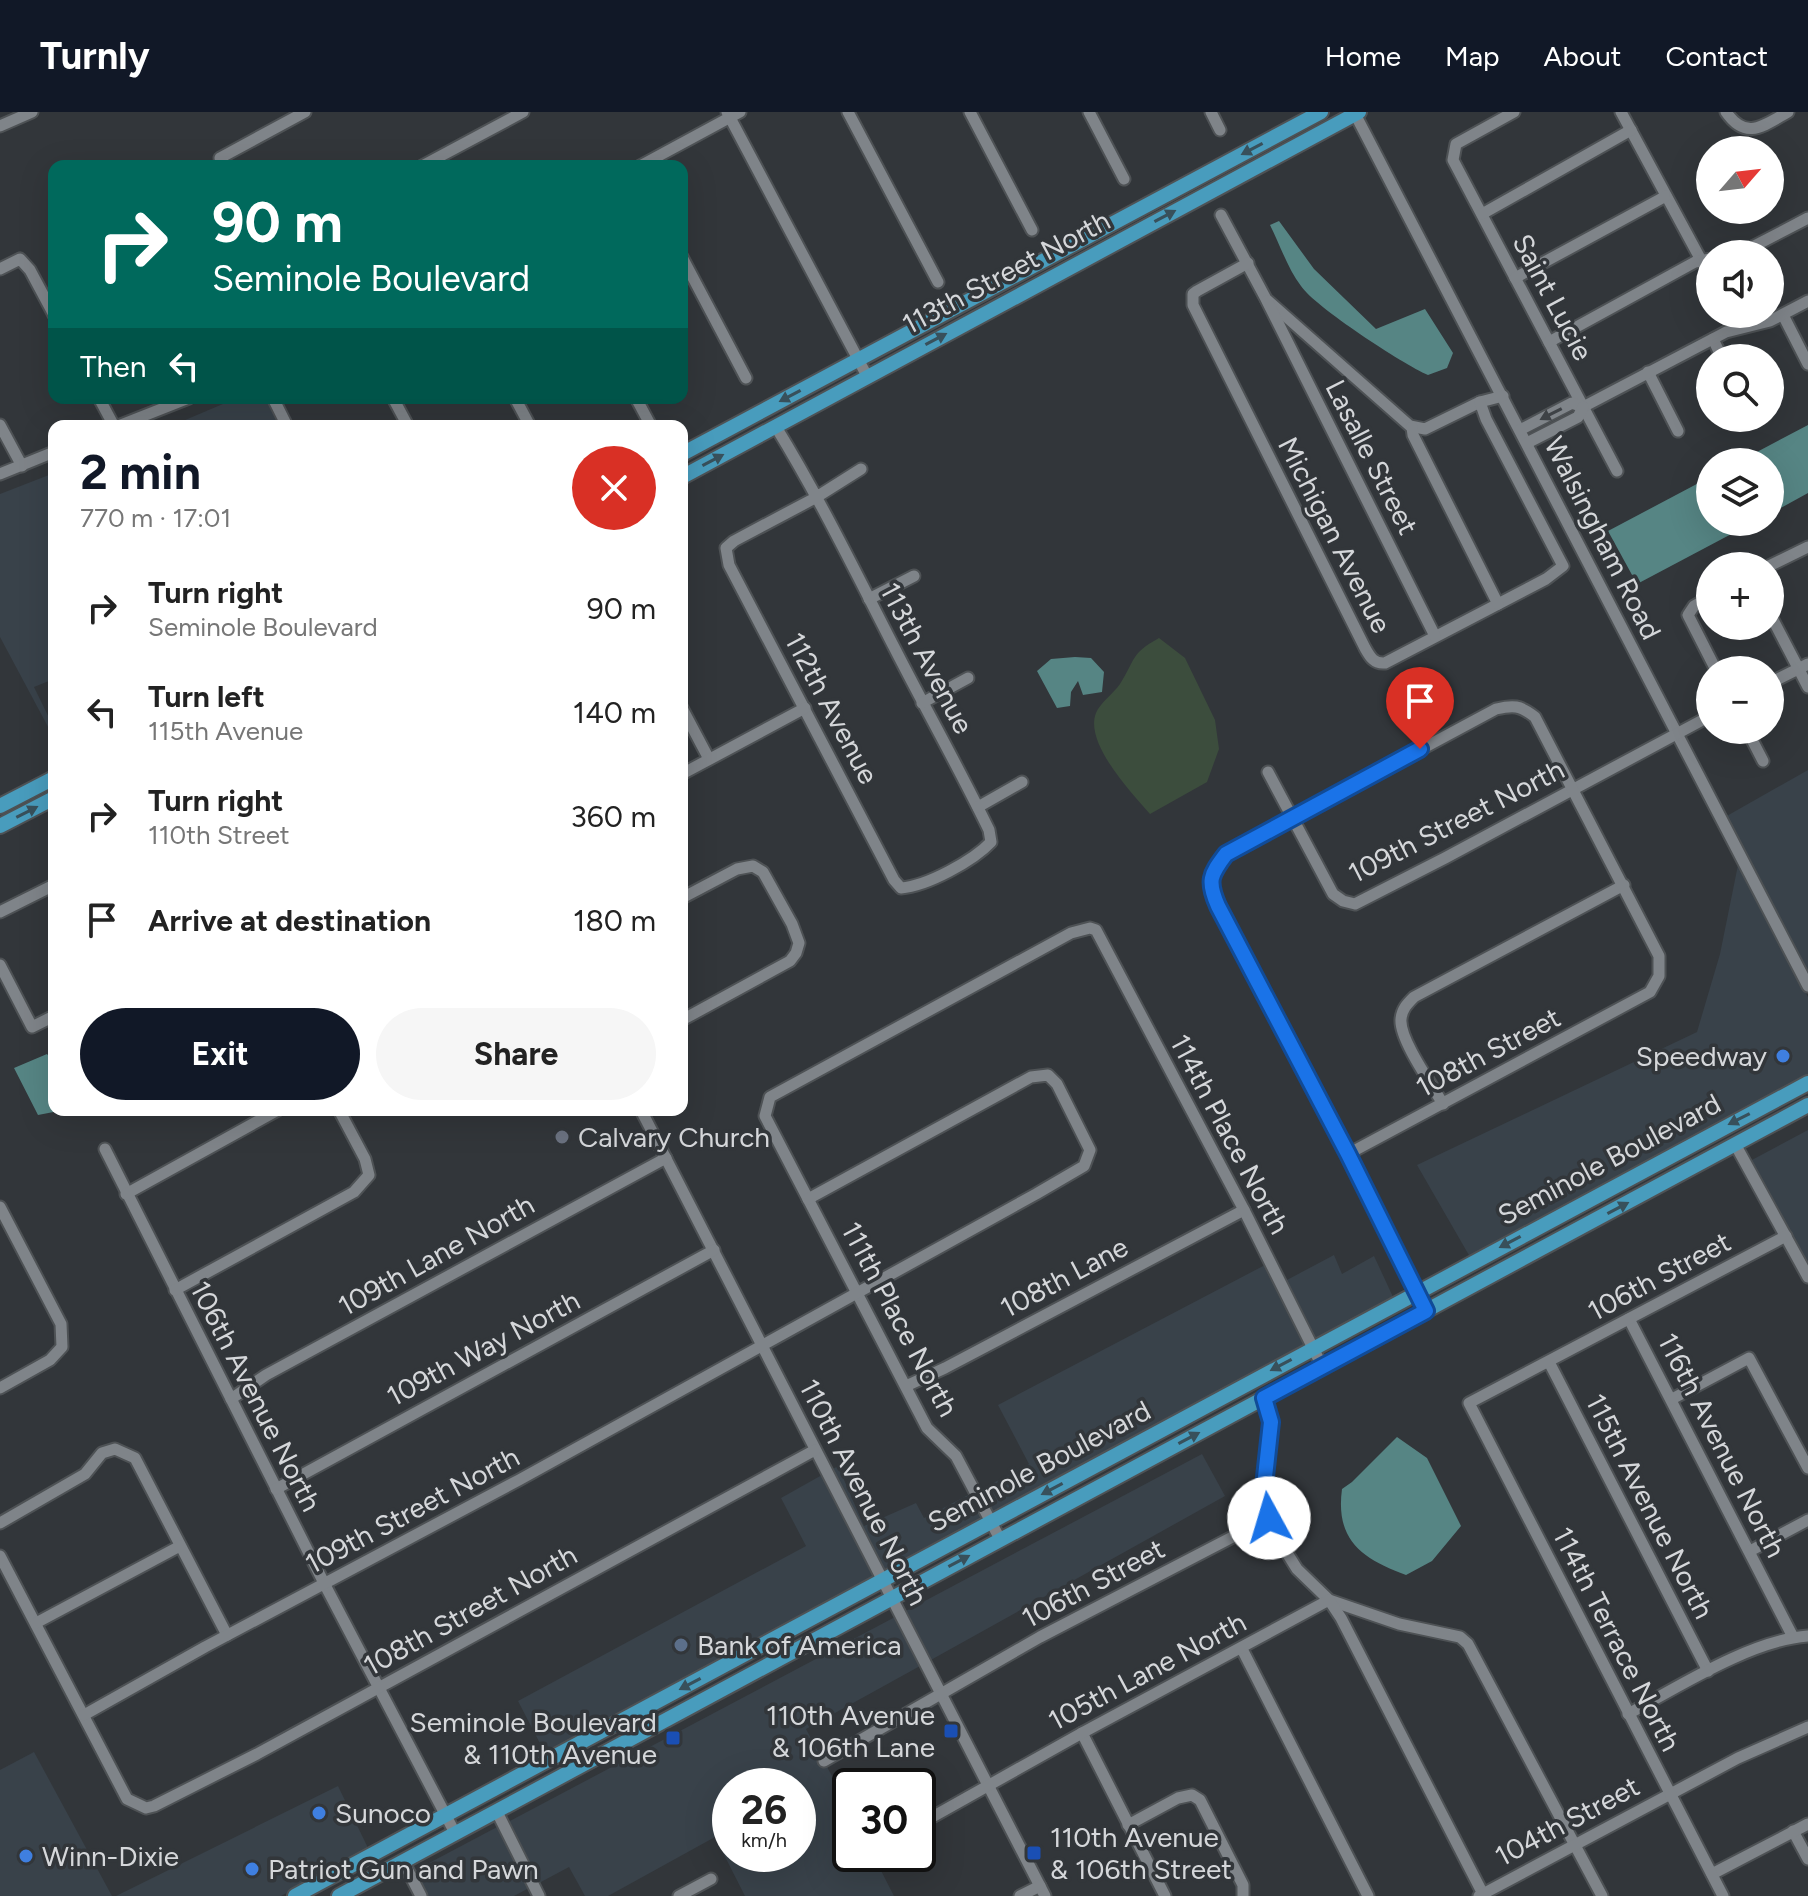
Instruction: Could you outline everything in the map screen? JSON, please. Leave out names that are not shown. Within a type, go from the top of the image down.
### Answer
[{"type":"main road","name":"113th Street North","points":[[688,451],[1321,112]]},
{"type":"main road","name":"113th Street North","points":[[688,474],[1356,113]]},
{"type":"main road","points":[[0,806],[48,781]]},
{"type":"main road","points":[[0,826],[48,801]]},
{"type":"main road","name":"Seminole Boulevard","points":[[295,1896],[1808,1083]]},
{"type":"main road","name":"Seminole Boulevard","points":[[339,1896],[1808,1105]]},
{"type":"main road","points":[[1575,1207],[1584,1226]]},
{"type":"street","points":[[0,126],[32,112]]},
{"type":"street","points":[[225,160],[305,112]]},
{"type":"street","points":[[433,160],[523,112]]},
{"type":"street","points":[[848,112],[938,282]]},
{"type":"street","points":[[970,112],[1032,230]]},
{"type":"street","points":[[1089,112],[1124,179]]},
{"type":"street","points":[[1211,112],[1220,130]]},
{"type":"street","name":"Saint Lucie","points":[[1514,112],[1456,144],[1453,160],[1617,471]]},
{"type":"street","points":[[1621,112],[1696,244]]},
{"type":"street","points":[[1726,112],[1737,126],[1748,129],[1761,127],[1788,112]]},
{"type":"street","name":"Walsingham Road","points":[[1356,113],[1808,986]]},
{"type":"street","points":[[651,160],[732,114],[867,376]]},
{"type":"street","points":[[1482,214],[1631,130]]},
{"type":"street","points":[[1515,278],[1666,196]]},
{"type":"street","name":"Lasalle Street","points":[[1221,215],[1435,636]]},
{"type":"street","points":[[1766,240],[1808,218]]},
{"type":"street","points":[[0,269],[20,259],[30,270],[48,304]]},
{"type":"street","name":"Michigan Avenue","points":[[1248,263],[1193,294],[1196,314],[1370,657],[1379,663],[1385,663],[1546,579],[1563,566],[1480,402]]},
{"type":"street","points":[[1549,342],[1696,265]]},
{"type":"street","points":[[688,268],[746,378]]},
{"type":"street","points":[[1266,299],[1412,427],[1425,429],[1480,402],[1503,396]]},
{"type":"street","points":[[1784,314],[1808,301]]},
{"type":"street","points":[[1784,317],[1808,364]]},
{"type":"street","points":[[1527,443],[1578,417],[1583,407],[1648,372],[1726,332],[1742,328]]},
{"type":"street","points":[[1713,339],[1715,344]]},
{"type":"street","points":[[1648,372],[1678,431]]},
{"type":"street","points":[[1520,430],[1572,403],[1583,407]]},
{"type":"street","points":[[132,420],[173,404]]},
{"type":"street","points":[[0,425],[22,466]]},
{"type":"street","name":"113th Avenue","points":[[776,427],[978,807],[991,842]]},
{"type":"street","points":[[1412,427],[1413,435],[1498,604]]},
{"type":"street","points":[[0,474],[48,455]]},
{"type":"street","points":[[815,498],[861,469]]},
{"type":"street","name":"112th Avenue","points":[[815,498],[734,541],[726,548],[729,565],[894,880],[901,888],[917,887],[982,852],[991,842]]},
{"type":"street","points":[[1784,559],[1808,547]]},
{"type":"street","points":[[869,599],[914,576]]},
{"type":"street","points":[[1696,605],[1688,615],[1696,631]]},
{"type":"street","points":[[1784,636],[1803,667],[1808,687]]},
{"type":"street","points":[[1784,676],[1803,667]]},
{"type":"street","points":[[922,703],[968,678]]},
{"type":"street","points":[[1426,1311],[1218,906],[1210,889],[1211,877],[1226,854],[1508,705],[1526,710],[1535,717],[1624,885],[1496,952],[1405,1005],[1401,1024],[1406,1039],[1443,1104]]},
{"type":"street","points":[[688,771],[805,708]]},
{"type":"street","points":[[688,719],[709,759]]},
{"type":"street","name":"109th Street North","points":[[1292,819],[1333,894],[1355,904],[1696,724]]},
{"type":"street","points":[[1754,744],[1763,761]]},
{"type":"street","points":[[1268,772],[1292,819]]},
{"type":"street","points":[[978,807],[1022,782]]},
{"type":"street","points":[[688,895],[737,869],[753,866],[763,872],[799,943],[790,961],[688,1017]]},
{"type":"street","name":"108th Street","points":[[1348,1154],[1650,992],[1659,976],[1659,956],[1624,885]]},
{"type":"street","points":[[0,912],[48,888]]},
{"type":"street","name":"111th Place North","points":[[1000,1539],[956,1456],[927,1428],[765,1116],[770,1097],[782,1090],[1071,933],[1090,928]]},
{"type":"street","name":"114th Place North","points":[[1090,928],[1096,930],[1244,1210],[1322,1366]]},
{"type":"street","points":[[0,965],[32,1027],[48,1019]]},
{"type":"street","name":"109th Street North","points":[[84,1715],[763,1345],[1084,1166],[1090,1150],[1057,1084],[1048,1075],[1031,1077],[808,1199]]},
{"type":"street","points":[[126,1194],[267,1116]]},
{"type":"street","points":[[175,1290],[354,1192],[369,1175],[365,1159],[342,1116]]},
{"type":"street","name":"110th Avenue North","points":[[644,1116],[1043,1891]]},
{"type":"street","points":[[1735,1144],[1808,1277]]},
{"type":"street","name":"106th Avenue North","points":[[105,1149],[325,1585],[455,1833]]},
{"type":"street","name":"109th Lane North","points":[[231,1399],[266,1375],[666,1158]]},
{"type":"street","points":[[0,1207],[61,1324],[62,1347],[50,1360],[0,1388]]},
{"type":"street","name":"108th Lane","points":[[906,1386],[1244,1210]]},
{"type":"street","name":"106th Street","points":[[1469,1403],[1786,1236]]},
{"type":"street","name":"109th Way North","points":[[276,1489],[714,1250]]},
{"type":"street","name":"116th Avenue North","points":[[1629,1319],[1793,1637]]},
{"type":"street","points":[[1672,1399],[1749,1358],[1808,1468]]},
{"type":"street","name":"115th Avenue North","points":[[1549,1362],[1708,1671]]},
{"type":"street","points":[[1264,1398],[1271,1422],[1265,1486],[1269,1518],[1287,1555],[1329,1600],[1341,1618],[1480,1895]]},
{"type":"street","name":"114th Terrace North","points":[[1469,1403],[1723,1896]]},
{"type":"street","points":[[0,1523],[85,1474],[102,1453],[115,1449],[135,1458],[227,1635]]},
{"type":"street","name":"108th Street North","points":[[84,1715],[127,1799],[146,1808],[257,1754],[815,1450]]},
{"type":"street","name":"106th Street","points":[[824,1761],[1040,1637],[1269,1518]]},
{"type":"street","points":[[1750,1551],[1808,1520]]},
{"type":"street","points":[[36,1623],[180,1546]]},
{"type":"street","points":[[0,1556],[84,1715]]},
{"type":"street","points":[[1329,1600],[1371,1616],[1463,1639],[1475,1655],[1602,1896]]},
{"type":"street","name":"105th Lane North","points":[[936,1815],[1329,1600]]},
{"type":"street","points":[[1628,1714],[1708,1671],[1793,1637],[1808,1636]]},
{"type":"street","points":[[1242,1649],[1368,1896]]},
{"type":"street","name":"104th Street","points":[[1480,1895],[1738,1758],[1808,1727]]},
{"type":"street","points":[[1082,1733],[1165,1896]]},
{"type":"street","points":[[1128,1825],[1178,1798],[1192,1795],[1200,1800],[1208,1814],[1243,1885],[1243,1896]]},
{"type":"street","points":[[497,1812],[539,1896]]},
{"type":"street","points":[[1712,1874],[1808,1824]]},
{"type":"street","points":[[1793,1831],[1808,1859]]},
{"type":"street","points":[[403,1861],[421,1896]]},
{"type":"street","points":[[679,1896],[711,1879]]},
{"type":"street","points":[[1020,1896],[1043,1891]]},
{"type":"shaded area","points":[[223,404],[270,404],[278,420],[185,420]]},
{"type":"shaded area","points":[[48,475],[48,681],[34,687],[48,716],[48,727],[0,637],[0,494]]},
{"type":"shaded area","points":[[1808,770],[1808,975],[1725,817]]},
{"type":"shaded area","points":[[1738,865],[1808,997],[1808,1077],[1470,1257],[1417,1165],[1697,1032],[1720,954]]},
{"type":"shaded area","points":[[1808,1130],[1808,1266],[1750,1161]]},
{"type":"shaded area","points":[[1334,1255],[1342,1274],[1374,1256],[1394,1299],[1316,1342],[1285,1281]]},
{"type":"shaded area","points":[[1265,1265],[1306,1346],[993,1515],[980,1490],[1029,1464],[998,1405]]},
{"type":"shaded area","points":[[1202,1454],[1225,1496],[929,1661],[904,1612]]},
{"type":"shaded area","points":[[838,1466],[864,1526],[916,1503],[924,1518],[970,1494],[984,1520],[884,1574],[831,1470]]},
{"type":"shaded area","points":[[822,1475],[875,1579],[546,1755],[518,1701],[806,1546],[781,1498]]},
{"type":"shaded area","points":[[895,1617],[920,1666],[806,1729],[821,1757],[817,1760],[821,1767],[826,1765],[832,1776],[832,1872],[882,1872],[894,1896],[745,1896],[733,1872],[816,1872],[816,1768],[712,1768],[712,1839],[608,1896],[585,1896],[569,1867],[539,1883],[508,1822]]},
{"type":"shaded area","points":[[34,1752],[112,1896],[0,1896],[0,1770]]},
{"type":"shaded area","points":[[338,1786],[368,1848],[281,1896],[116,1896]]},
{"type":"shaded area","points":[[499,1826],[529,1888],[514,1896],[426,1896],[414,1871]]},
{"type":"green space","points":[[1159,638],[1185,658],[1215,720],[1219,749],[1207,782],[1150,814],[1111,766],[1094,725],[1098,709],[1120,684],[1135,658],[1143,648]]},
{"type":"water","points":[[1279,221],[1314,269],[1376,329],[1425,309],[1453,353],[1447,368],[1428,375],[1416,369],[1360,334],[1309,295],[1292,272],[1270,225]]},
{"type":"water","points":[[1808,425],[1808,493],[1784,506],[1784,448],[1764,448]]},
{"type":"water","points":[[1696,484],[1696,536],[1728,536],[1637,584],[1608,531]]},
{"type":"water","points":[[1091,658],[1104,672],[1102,692],[1083,695],[1078,681],[1071,692],[1070,706],[1057,708],[1037,671],[1051,659]]},
{"type":"water","points":[[48,1055],[48,1113],[38,1115],[14,1068]]},
{"type":"water","points":[[1397,1437],[1427,1458],[1461,1526],[1432,1561],[1406,1575],[1377,1562],[1355,1546],[1343,1522],[1341,1507],[1342,1489]]},
{"type":"place","name":"Speedway","points":[[1783,1056]]},
{"type":"place","name":"Calvary Church","points":[[562,1137]]},
{"type":"place","name":"Bank of America","points":[[681,1645]]},
{"type":"place","name":"110th Avenue & 106th Lane","points":[[951,1731]]},
{"type":"place","name":"Seminole Boulevard & 110th Avenue","points":[[673,1738]]},
{"type":"place","name":"Sunoco","points":[[319,1813]]},
{"type":"place","name":"110th Avenue & 106th Street","points":[[1034,1853]]},
{"type":"place","name":"Winn-Dixie","points":[[26,1856]]},
{"type":"place","name":"Patriot Gun and Pawn","points":[[252,1869]]},
{"type":"route","points":[[1269,1518],[1265,1477],[1271,1422],[1264,1398],[1426,1311],[1218,906],[1210,889],[1211,877],[1226,854],[1420,749]]}]
